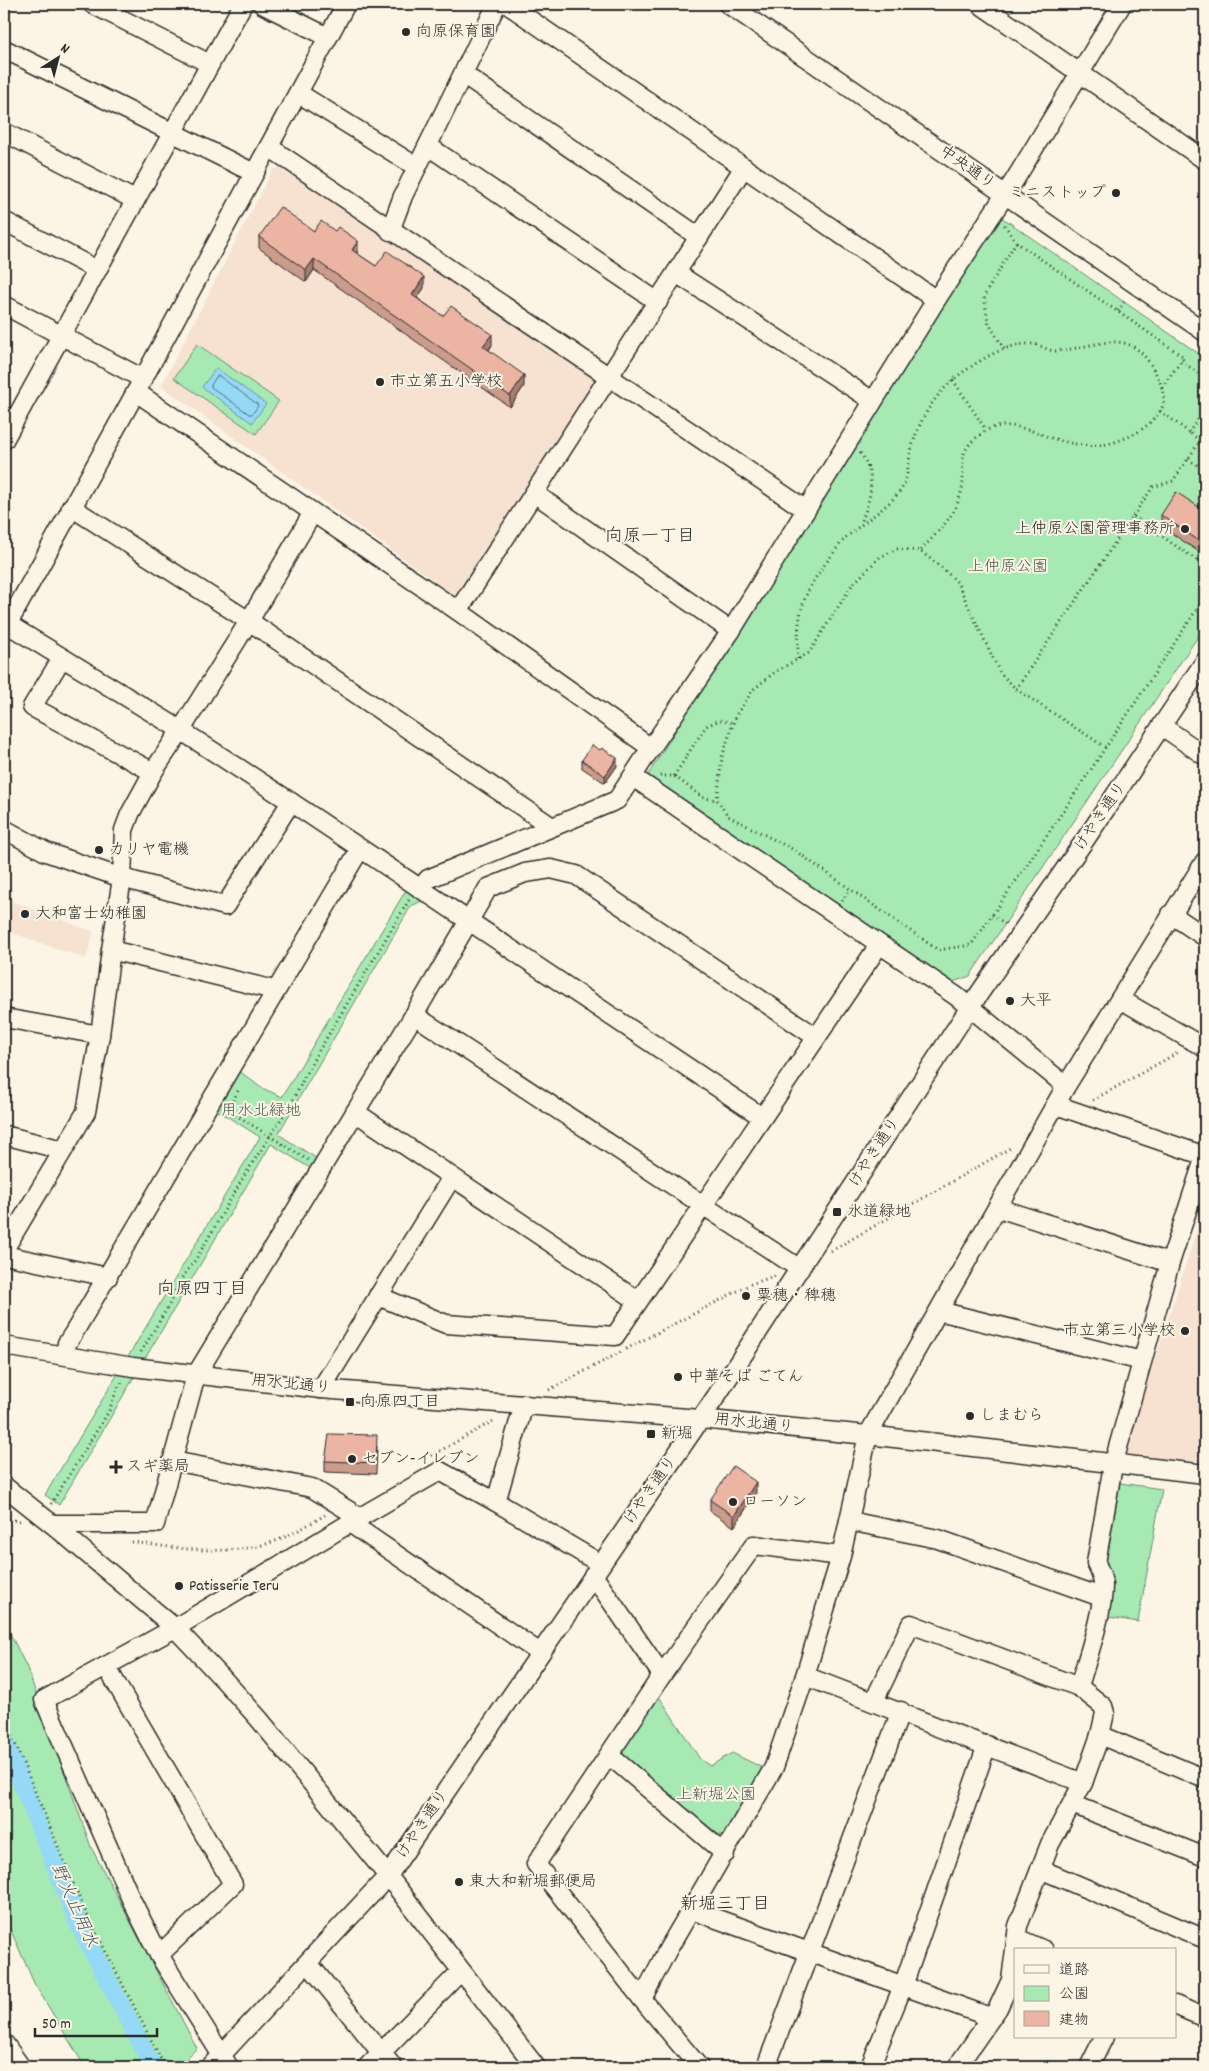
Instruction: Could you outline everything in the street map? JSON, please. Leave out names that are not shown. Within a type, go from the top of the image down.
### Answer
[{"type":"street","points":[[92,4],[210,64]]},
{"type":"street","points":[[4,440],[11,411],[61,335],[243,4]]},
{"type":"street","points":[[262,4],[328,36]]},
{"type":"street","points":[[346,4],[140,386],[5,626],[181,730],[762,1117]]},
{"type":"street","points":[[390,231],[417,166],[497,4]]},
{"type":"street","points":[[507,4],[936,300]]},
{"type":"street","name":"中央通り","points":[[728,4],[999,201],[1205,332]]},
{"type":"street","points":[[980,4],[1205,160]]},
{"type":"street","points":[[420,889],[428,880],[617,800],[730,631],[936,300],[999,201],[1014,181],[1122,4]]},
{"type":"street","points":[[4,49],[254,172]]},
{"type":"street","points":[[463,74],[699,237]]},
{"type":"street","points":[[298,92],[417,166]]},
{"type":"street","points":[[4,132],[135,200]]},
{"type":"street","points":[[428,146],[658,302]]},
{"type":"street","points":[[268,147],[806,510]]},
{"type":"street","points":[[458,611],[744,167]]},
{"type":"street","points":[[4,221],[97,270]]},
{"type":"street","points":[[676,273],[873,401]]},
{"type":"street","points":[[4,305],[61,335],[140,386],[312,514],[458,611],[651,748]]},
{"type":"street","points":[[534,494],[730,631]]},
{"type":"street","points":[[71,507],[249,621],[552,827]]},
{"type":"street","points":[[4,1250],[86,1112],[100,1035],[110,950],[122,878],[124,830],[130,814],[153,772],[249,621],[312,514]]},
{"type":"street","points":[[62,658],[32,707],[153,772]]},
{"type":"street","name":"けやき通り","points":[[220,2063],[388,1876],[700,1419],[970,1007],[1205,661]]},
{"type":"street","points":[[1162,726],[1205,756]]},
{"type":"street","points":[[633,777],[970,1007],[1066,1086]]},
{"type":"street","points":[[4,829],[46,852],[122,878],[225,906],[291,802]]},
{"type":"street","points":[[65,1355],[67,1343],[108,1277],[274,990],[360,849]]},
{"type":"street","points":[[642,1999],[667,1951],[774,1767],[806,1676],[840,1556],[868,1435],[1066,1086],[1205,861]]},
{"type":"street","points":[[47,1520],[155,1524],[173,1461],[190,1374],[322,1168],[488,888],[525,873],[551,868],[576,876],[816,1037]]},
{"type":"street","points":[[1171,914],[1205,937]]},
{"type":"street","points":[[378,1296],[446,1324],[614,1336],[879,945]]},
{"type":"street","points":[[110,950],[274,990]]},
{"type":"street","points":[[1120,999],[1200,1046]]},
{"type":"street","points":[[414,1015],[800,1269]]},
{"type":"street","points":[[4,1018],[100,1035]]},
{"type":"street","points":[[1056,1105],[1205,1156],[1170,1264],[1113,1464],[1096,1563],[1103,1585],[1098,1616],[1079,1688]]},
{"type":"street","points":[[356,1112],[638,1301]]},
{"type":"street","points":[[4,1135],[62,1150]]},
{"type":"street","points":[[321,1389],[452,1177]]},
{"type":"street","points":[[998,1208],[1170,1264]]},
{"type":"street","points":[[4,1255],[108,1277]]},
{"type":"street","points":[[939,1311],[1142,1361]]},
{"type":"street","name":"用水北通り","points":[[4,1346],[133,1367],[321,1389],[524,1404],[868,1435],[1205,1474]]},
{"type":"street","points":[[496,1502],[524,1404]]},
{"type":"street","points":[[173,1461],[312,1488],[342,1506],[355,1520],[540,1653]]},
{"type":"street","points":[[220,2063],[159,1954],[131,1899],[44,1700],[175,1628],[440,1471],[496,1502],[597,1570],[662,1675]]},
{"type":"street","points":[[4,1486],[175,1628],[259,1719],[388,1876],[536,2067]]},
{"type":"street","points":[[848,1521],[938,1539],[1101,1597]]},
{"type":"street","points":[[699,2067],[642,1999],[536,1864],[662,1675],[754,1545],[840,1556]]},
{"type":"street","points":[[874,1701],[911,1624],[1079,1688],[1103,1706],[1105,1713],[1100,1735],[1083,1783],[1050,1844],[1018,1926],[1016,1948]]},
{"type":"street","points":[[106,1666],[233,1884],[159,1954]]},
{"type":"street","points":[[806,1676],[901,1711],[1083,1783]]},
{"type":"street","points":[[766,2067],[901,1711]]},
{"type":"street","points":[[1100,1735],[1205,1779]]},
{"type":"street","points":[[870,2067],[903,1986],[987,1745]]},
{"type":"street","points":[[609,1755],[725,1854]]},
{"type":"street","points":[[1072,1804],[1205,1857]]},
{"type":"street","points":[[1040,1869],[1205,1939]]},
{"type":"street","points":[[692,1910],[990,2017]]},
{"type":"street","points":[[1017,1938],[1040,1948]]},
{"type":"street","points":[[959,2067],[990,2017],[998,2008],[1011,1980],[1014,1959]]},
{"type":"street","points":[[308,1963],[393,2067]]},
{"type":"street","points":[[366,2067],[460,1971]]},
{"type":"street","points":[[1176,2006],[1205,2018]]},
{"type":"street","points":[[1089,2067],[1104,2038]]},
{"type":"street","points":[[4,2042],[21,2067]]},
{"type":"path","points":[[999,201],[1016,242],[1184,357],[1162,387]]},
{"type":"path","points":[[1004,349],[988,322],[984,296],[1016,242]]},
{"type":"path","points":[[1118,311],[1124,302]]},
{"type":"path","points":[[798,659],[797,628],[806,592],[847,536],[902,489],[911,449],[923,416],[953,380],[969,368],[1017,344],[1036,344],[1053,351],[1111,340],[1127,343],[1144,356],[1154,370],[1162,387],[1164,403],[1160,411],[1146,426],[1131,436],[1110,445],[1095,446],[1053,438],[1030,429],[1004,426],[986,430],[966,446],[962,463],[962,489],[953,512],[920,552]]},
{"type":"path","points":[[1181,361],[1205,378]]},
{"type":"path","points":[[953,380],[986,430]]},
{"type":"path","points":[[1189,432],[1205,409]]},
{"type":"path","points":[[1016,689],[1153,487],[1173,481],[1200,441],[1160,411]]},
{"type":"path","points":[[848,441],[866,462],[872,483],[869,503],[860,525]]},
{"type":"path","points":[[1188,459],[1205,470]]},
{"type":"path","points":[[1133,516],[1205,566]]},
{"type":"path","points":[[1105,747],[1016,689],[1000,673],[957,582],[941,567],[920,552],[897,549],[880,557],[852,585],[809,653],[775,672],[754,689],[736,715],[722,757],[717,800],[728,816],[794,850],[938,950],[972,945],[1105,747],[1205,597]]},
{"type":"path","points":[[674,776],[706,726],[720,720],[734,723]]},
{"type":"path","points":[[47,1520],[76,1463],[86,1450],[95,1430],[109,1411],[117,1389],[133,1367],[170,1305],[181,1279],[196,1259],[294,1099],[308,1069],[410,898],[420,889]]},
{"type":"path","points":[[992,915],[1006,924]]},
{"type":"path","points":[[1073,1111],[1200,1046]]},
{"type":"path","points":[[224,1076],[241,1086],[228,1110],[322,1168]]},
{"type":"path","points":[[826,1254],[1016,1145]]},
{"type":"path","points":[[524,1404],[751,1284],[800,1269]]},
{"type":"path","points":[[423,1460],[499,1418]]},
{"type":"path","points":[[127,1542],[193,1550],[230,1550],[268,1544],[342,1506]]},
{"type":"path","points":[[4,1717],[84,1909],[165,2067]]},
{"type":"shaded area","name":"市立第五小学校","points":[[285,167],[599,378],[456,596],[161,386],[273,169]]},
{"type":"shaded area","name":"大和富士幼稚園","points":[[4,898],[94,932],[86,959],[4,930]]},
{"type":"shaded area","name":"市立第三小学校","points":[[1205,1205],[1205,1467],[1123,1457]]},
{"type":"green space","name":"上仲原公園","points":[[997,214],[1205,358],[1205,626],[970,976],[953,982],[648,775]]},
{"type":"green space","points":[[197,344],[279,401],[256,434],[174,378]]},
{"type":"green space","name":"用水北緑地","points":[[406,890],[422,901],[411,906],[278,1134],[319,1160],[313,1170],[271,1144],[59,1505],[45,1495],[260,1137],[215,1109],[238,1070],[260,1087],[282,1097]]},
{"type":"green space","points":[[1120,1483],[1162,1489],[1138,1622],[1108,1617],[1106,1564]]},
{"type":"green space","points":[[4,1621],[27,1668],[91,1847],[197,2048],[178,2067],[85,2067],[34,1983],[4,1915]]},
{"type":"green space","name":"上新堀公園","points":[[658,1695],[700,1759],[710,1766],[732,1753],[763,1768],[759,1779],[728,1834],[719,1835],[624,1758],[622,1748]]},
{"type":"water","points":[[216,368],[266,404],[252,423],[202,387]]},
{"type":"building","points":[[280,207],[314,231],[321,221],[335,231],[338,227],[358,241],[352,250],[376,266],[387,251],[424,277],[412,295],[443,316],[451,306],[492,334],[483,346],[524,375],[510,396],[314,259],[306,270],[259,237]]},
{"type":"building","name":"上仲原公園管理事務所","points":[[1176,492],[1205,511],[1201,517],[1205,520],[1205,545],[1161,515]]},
{"type":"building","points":[[592,745],[600,750],[602,748],[617,758],[605,776],[582,760]]},
{"type":"building","points":[[329,1434],[377,1435],[376,1463],[325,1461]]},
{"type":"building","name":"ローソン","points":[[733,1466],[756,1482],[734,1516],[710,1500]]},
{"type":"waterway","name":"野火止用水","points":[[4,1740],[79,1925],[153,2067]]},
{"type":"place","name":"向原保育園","points":[[406,32]]},
{"type":"place","name":"ミニストップ","points":[[1116,193]]},
{"type":"place","name":"市立第五小学校","points":[[380,382]]},
{"type":"place","name":"上仲原公園管理事務所","points":[[1185,529]]},
{"type":"place","name":"カリヤ電機","points":[[99,850]]},
{"type":"place","name":"大和富士幼稚園","points":[[25,914]]},
{"type":"place","name":"大平","points":[[1010,1001]]},
{"type":"place","name":"水道緑地","points":[[837,1212]]},
{"type":"place","name":"粟穂・稗穂","points":[[746,1296]]},
{"type":"place","name":"市立第三小学校","points":[[1185,1331]]},
{"type":"place","name":"中華そば ごてん","points":[[678,1377]]},
{"type":"place","name":"向原四丁目","points":[[350,1402]]},
{"type":"place","name":"しまむら","points":[[970,1416]]},
{"type":"place","name":"新堀","points":[[651,1434]]},
{"type":"place","name":"セブン-イレブン","points":[[352,1459]]},
{"type":"place","name":"スギ薬局","points":[[116,1467]]},
{"type":"place","name":"ローソン","points":[[733,1502]]},
{"type":"place","name":"Patisserie Teru","points":[[179,1586]]},
{"type":"place","name":"東大和新堀郵便局","points":[[459,1882]]},
{"type":"district","name":"向原一丁目","points":[[650,537]]},
{"type":"district","name":"向原四丁目","points":[[202,1290]]},
{"type":"district","name":"新堀三丁目","points":[[725,1905]]}]
